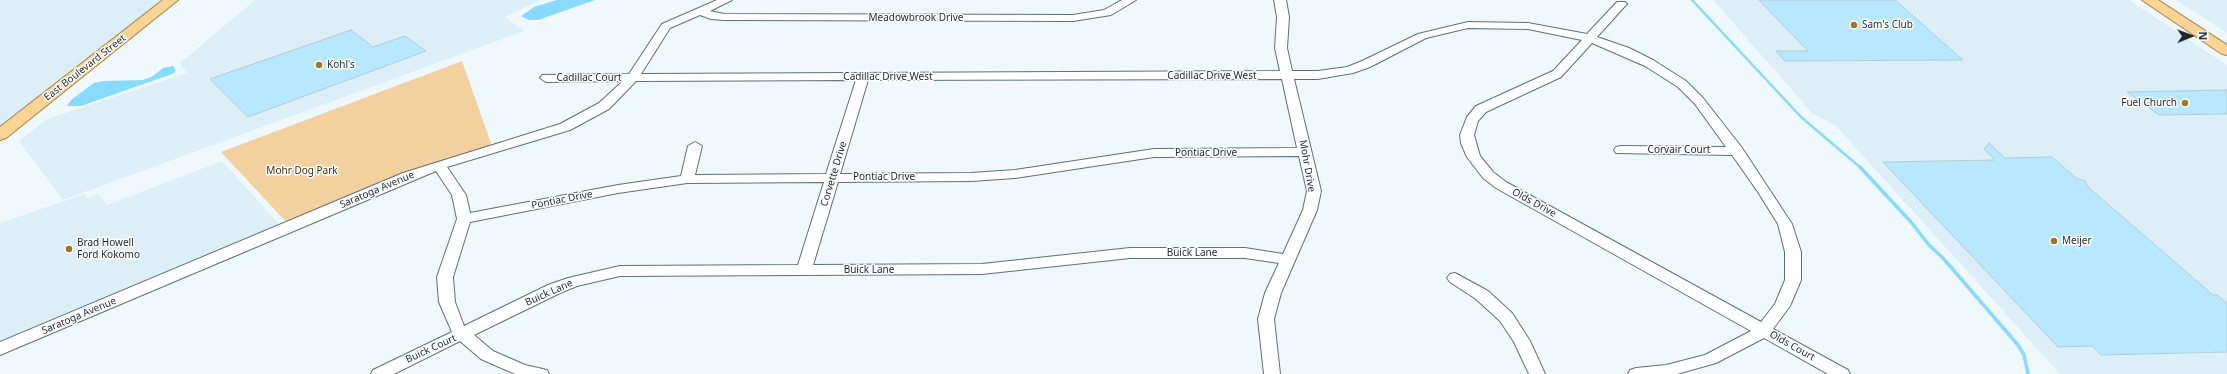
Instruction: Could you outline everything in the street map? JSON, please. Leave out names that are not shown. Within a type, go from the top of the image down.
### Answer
[{"type":"main road","name":"East Boulevard Street","points":[[0,135],[171,0]]},
{"type":"main road","points":[[2149,0],[2227,51]]},
{"type":"street","name":"Saratoga Avenue","points":[[0,350],[439,165],[565,127],[604,106],[621,91],[633,78],[666,26],[726,0]]},
{"type":"street","name":"Meadowbrook Drive","points":[[700,11],[711,16],[724,17],[1072,18],[1107,13],[1130,0]]},
{"type":"street","name":"Mohr Drive","points":[[1272,374],[1266,319],[1273,292],[1310,210],[1314,191],[1281,48],[1283,18],[1280,0]]},
{"type":"street","points":[[1590,38],[1621,4]]},
{"type":"street","name":"Cadillac Drive West","points":[[633,78],[1318,75],[1349,70],[1366,64],[1422,36],[1468,25],[1528,26],[1590,38],[1625,51],[1649,63],[1682,84],[1699,101],[1737,151],[1765,191],[1785,224],[1794,252],[1793,280],[1782,306],[1764,330]]},
{"type":"street","name":"Olds Drive","points":[[1590,38],[1557,74],[1481,109],[1472,120],[1467,135],[1468,143],[1474,157],[1488,175],[1501,185],[1764,330]]},
{"type":"street","name":"Corvette Drive","points":[[804,270],[863,77]]},
{"type":"street","name":"Cadillac Court","points":[[546,78],[633,78]]},
{"type":"street","points":[[688,179],[695,146]]},
{"type":"street","name":"Corvair Court","points":[[1621,150],[1737,151]]},
{"type":"street","name":"Pontiac Drive","points":[[464,219],[618,189],[688,179],[971,177],[1015,174],[1154,153],[1306,152]]},
{"type":"street","points":[[439,165],[459,195],[464,219],[445,277],[447,302],[456,326],[462,334],[487,355],[521,370],[541,374]]},
{"type":"street","name":"Buick Lane","points":[[462,334],[554,289],[601,274],[649,270],[982,269],[1130,253],[1245,253],[1287,260]]},
{"type":"street","points":[[1455,278],[1482,295],[1506,317],[1522,341],[1537,374]]},
{"type":"street","points":[[1636,374],[1666,371],[1710,359],[1747,341],[1764,330]]},
{"type":"street","name":"Olds Court","points":[[1764,330],[1842,374]]},
{"type":"street","name":"Buick Court","points":[[379,374],[462,334]]},
{"type":"shaded area","points":[[0,0],[172,0],[0,136]]},
{"type":"shaded area","points":[[255,0],[540,0],[505,17],[524,31],[63,200],[19,141],[47,119],[187,73],[180,63]]},
{"type":"shaded area","points":[[1713,0],[2129,0],[2227,65],[2227,374],[2060,374],[1836,126],[1812,113]]},
{"type":"shaded area","points":[[2176,0],[2227,0],[2227,33]]},
{"type":"shaded area","points":[[222,161],[279,224],[0,345],[0,223],[85,194],[87,198],[98,194],[107,205]]},
{"type":"green space","name":"Mohr Dog Park","points":[[462,61],[493,149],[290,226],[221,152]]},
{"type":"water","points":[[557,0],[595,0],[538,20],[529,20],[521,16],[534,7]]},
{"type":"water","points":[[173,66],[176,71],[172,74],[81,106],[67,106],[71,100],[94,83],[104,81],[143,80],[153,76],[163,68]]},
{"type":"building","name":"Sam's Club","points":[[1759,0],[1895,0],[1963,60],[1785,61],[1776,51],[1808,51]]},
{"type":"building","name":"Kohl's","points":[[351,30],[373,47],[405,36],[426,51],[248,117],[210,79]]},
{"type":"building","name":"Fuel Church","points":[[2227,90],[2227,114],[2159,115],[2127,92]]},
{"type":"building","name":"Meijer","points":[[1989,143],[2005,158],[2052,157],[2076,178],[2085,181],[2088,187],[2213,295],[2217,295],[2227,303],[2227,352],[2101,355],[2092,346],[2058,347],[1883,162],[1995,160],[1984,149]]},
{"type":"waterway","points":[[1692,0],[1801,117],[1861,168]]},
{"type":"waterway","points":[[1861,168],[1911,222],[1929,245],[1943,258],[2018,345],[2024,355],[2028,374]]},
{"type":"place","name":"Sam's Club","points":[[1854,25]]},
{"type":"place","name":"Kohl's","points":[[319,65]]},
{"type":"place","name":"Fuel Church","points":[[2185,103]]},
{"type":"place","name":"Meijer","points":[[2054,241]]},
{"type":"place","name":"Brad Howell Ford Kokomo","points":[[69,249]]}]
